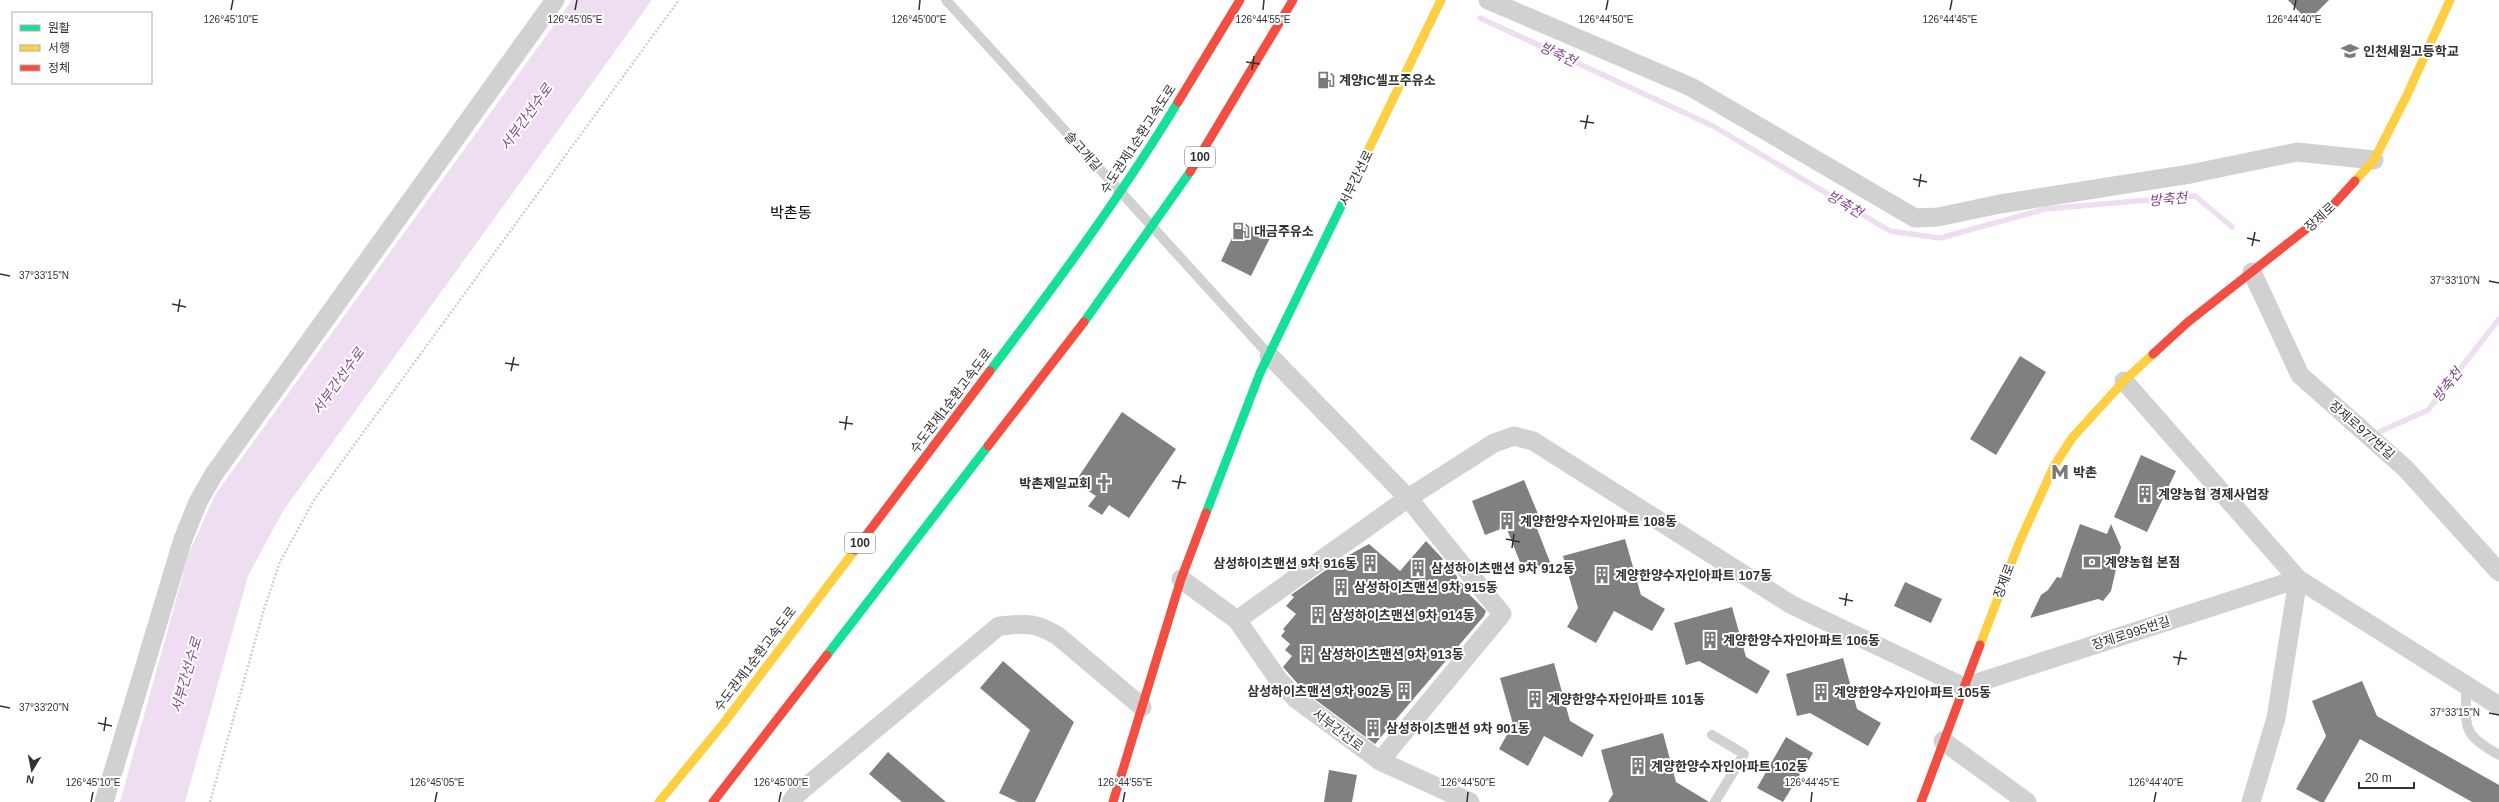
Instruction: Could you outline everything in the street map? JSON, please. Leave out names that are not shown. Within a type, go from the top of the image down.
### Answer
[{"type":"main road","name":"수도권제1순환고속도로","points":[[658,802],[722,724],[1058,282],[1152,145],[1240,0]]},
{"type":"main road","name":"100","points":[[713,802],[1096,306],[1192,170],[1293,0]]},
{"type":"main road","name":"서부간선로","points":[[1113,802],[1180,579],[1269,355],[1441,0]]},
{"type":"main road","name":"장제로","points":[[1921,802],[1943,741],[2020,543],[2054,466],[2072,438],[2124,381],[2188,322],[2324,216],[2374,160],[2407,95],[2450,0]]},
{"type":"street","points":[[104,802],[173,568],[198,502],[219,468],[555,0]]},
{"type":"street","points":[[1488,0],[1691,87],[1915,218],[1938,217],[2000,204],[2190,174],[2297,152],[2374,160]]},
{"type":"street","name":"장제로977번길","points":[[2252,272],[2300,375],[2406,469],[2499,572]]},
{"type":"street","points":[[1269,355],[1408,498],[1502,614],[1380,761]]},
{"type":"street","points":[[2124,381],[2298,579],[2499,706]]},
{"type":"street","points":[[1237,620],[1408,498],[1494,443],[1514,436],[1533,441],[1792,606],[1964,687]]},
{"type":"street","name":"서부간선로","points":[[1180,579],[1237,620],[1278,679],[1295,698],[1380,761],[1470,802]]},
{"type":"street","points":[[2251,800],[2276,718],[2298,579]]},
{"type":"street","name":"장제로995번길","points":[[1964,687],[2298,579]]},
{"type":"street","points":[[791,802],[796,795],[999,626],[1032,624],[1044,628],[1058,636],[1142,707]]},
{"type":"street","points":[[1943,741],[2027,802]]},
{"type":"lane","name":"솔고개길","points":[[946,0],[1269,355]]},
{"type":"lane","points":[[2466,685],[2467,729],[2476,741],[2499,755]]},
{"type":"lane","points":[[1712,735],[1744,754],[1715,802]]},
{"type":"path","points":[[210,802],[264,608],[280,562],[298,526],[318,494],[678,0]]},
{"type":"water","name":"서부간선수로","points":[[572,0],[652,0],[283,511],[248,576],[185,802],[120,802],[189,553],[215,495]]},
{"type":"building","points":[[2288,0],[2329,0],[2308,21]]},
{"type":"building","points":[[1240,221],[1271,236],[1251,276],[1221,261]]},
{"type":"building","points":[[2020,356],[2046,372],[1996,455],[1970,439]]},
{"type":"building","points":[[1122,412],[1176,449],[1129,518],[1109,505],[1102,515],[1088,506],[1096,496],[1075,482]]},
{"type":"building","name":"계양농협 경제사업장","points":[[2141,455],[2176,471],[2147,532],[2114,517]]},
{"type":"building","name":"계양한양수자인아파트 108동","points":[[1524,480],[1538,514],[1532,516],[1550,562],[1524,572],[1506,527],[1485,535],[1472,501]]},
{"type":"building","name":"계양농협 본점","points":[[2080,524],[2107,534],[2111,524],[2121,547],[2111,591],[2103,601],[2098,599],[2030,618],[2041,595],[2048,590],[2057,577],[2061,578]]},
{"type":"building","name":"계양한양수자인아파트 107동","points":[[1625,539],[1641,595],[1665,609],[1652,631],[1614,611],[1596,643],[1567,627],[1578,608],[1563,556]]},
{"type":"building","points":[[1426,541],[1443,559],[1440,562],[1457,576],[1457,579],[1465,586],[1463,588],[1486,611],[1484,616],[1375,744],[1305,692],[1283,667],[1292,656],[1285,650],[1290,644],[1281,636],[1285,631],[1283,629],[1296,614],[1286,606],[1294,597],[1291,595],[1340,560],[1369,544],[1400,571]]},
{"type":"building","points":[[1905,582],[1942,599],[1931,623],[1894,606]]},
{"type":"building","name":"계양한양수자인아파트 106동","points":[[1732,607],[1746,657],[1770,671],[1757,694],[1699,661],[1686,665],[1674,623]]},
{"type":"building","name":"계양한양수자인아파트 105동","points":[[1843,658],[1857,709],[1881,723],[1868,746],[1810,713],[1797,716],[1786,674]]},
{"type":"building","points":[[1003,661],[1074,722],[1035,802],[1018,802],[999,793],[1030,730],[980,688]]},
{"type":"building","name":"계양한양수자인아파트 101동","points":[[1554,663],[1570,721],[1594,735],[1582,757],[1544,736],[1528,766],[1499,749],[1513,724],[1500,678]]},
{"type":"building","points":[[2362,681],[2377,716],[2499,785],[2499,802],[2472,802],[2360,739],[2324,802],[2320,802],[2296,789],[2326,736],[2312,701]]},
{"type":"building","name":"계양한양수자인아파트 102동","points":[[1663,733],[1676,782],[1709,802],[1608,802],[1613,794],[1601,750]]},
{"type":"building","points":[[1786,737],[1813,753],[1783,802],[1757,788]]},
{"type":"building","points":[[888,752],[946,802],[902,802],[869,774]]},
{"type":"building","points":[[1329,770],[1357,775],[1352,802],[1324,802]]},
{"type":"waterway","name":"방축천","points":[[1480,18],[1713,126],[1890,231],[1940,238],[2045,209],[2195,196],[2232,227]]},
{"type":"waterway","name":"방축천","points":[[2379,432],[2428,410],[2499,319]]},
{"type":"traffic: fast","points":[[990,371],[1111,205],[1178,102]]},
{"type":"traffic: fast","points":[[1084,322],[1190,172]]},
{"type":"traffic: fast","points":[[1206,513],[1260,373],[1347,194]]},
{"type":"traffic: fast","points":[[827,655],[988,446]]},
{"type":"traffic: slow","points":[[1347,194],[1441,0]]},
{"type":"traffic: slow","points":[[2355,181],[2374,160],[2407,95],[2450,0]]},
{"type":"traffic: slow","points":[[1980,645],[2019,543],[2054,466],[2072,438],[2124,381],[2153,354]]},
{"type":"traffic: slow","points":[[659,802],[723,724],[855,550]]},
{"type":"traffic: jam","points":[[1178,102],[1240,0]]},
{"type":"traffic: jam","points":[[1190,172],[1293,0]]},
{"type":"traffic: jam","points":[[2153,354],[2188,322],[2324,215],[2355,181]]},
{"type":"traffic: jam","points":[[988,446],[1084,322]]},
{"type":"traffic: jam","points":[[855,550],[990,371]]},
{"type":"traffic: jam","points":[[1113,802],[1181,579],[1206,513]]},
{"type":"traffic: jam","points":[[1921,802],[1980,645]]},
{"type":"traffic: jam","points":[[713,802],[827,655]]},
{"type":"place","name":"인천세원고등학교","points":[[2350,51]]},
{"type":"place","name":"계양IC셀프주유소","points":[[1326,80]]},
{"type":"place","name":"대금주유소","points":[[1241,231]]},
{"type":"place","name":"박촌","points":[[2060,472]]},
{"type":"place","name":"박촌제일교회","points":[[1104,483]]},
{"type":"place","name":"계양농협 경제사업장","points":[[2145,494]]},
{"type":"place","name":"계양한양수자인아파트 108동","points":[[1507,521]]},
{"type":"place","name":"계양농협 본점","points":[[2092,562]]},
{"type":"place","name":"삼성하이츠맨션 9차 916동","points":[[1370,563]]},
{"type":"place","name":"삼성하이츠맨션 9차 912동","points":[[1418,568]]},
{"type":"place","name":"계양한양수자인아파트 107동","points":[[1602,575]]},
{"type":"place","name":"삼성하이츠맨션 9차 915동","points":[[1341,587]]},
{"type":"place","name":"삼성하이츠맨션 9차 914동","points":[[1318,615]]},
{"type":"place","name":"계양한양수자인아파트 106동","points":[[1710,640]]},
{"type":"place","name":"삼성하이츠맨션 9차 913동","points":[[1307,654]]},
{"type":"place","name":"삼성하이츠맨션 9차 902동","points":[[1404,691]]},
{"type":"place","name":"계양한양수자인아파트 105동","points":[[1821,692]]},
{"type":"place","name":"계양한양수자인아파트 101동","points":[[1535,699]]},
{"type":"place","name":"삼성하이츠맨션 9차 901동","points":[[1373,728]]},
{"type":"place","name":"계양한양수자인아파트 102동","points":[[1638,766]]},
{"type":"district","name":"박촌동","points":[[791,212]]}]
